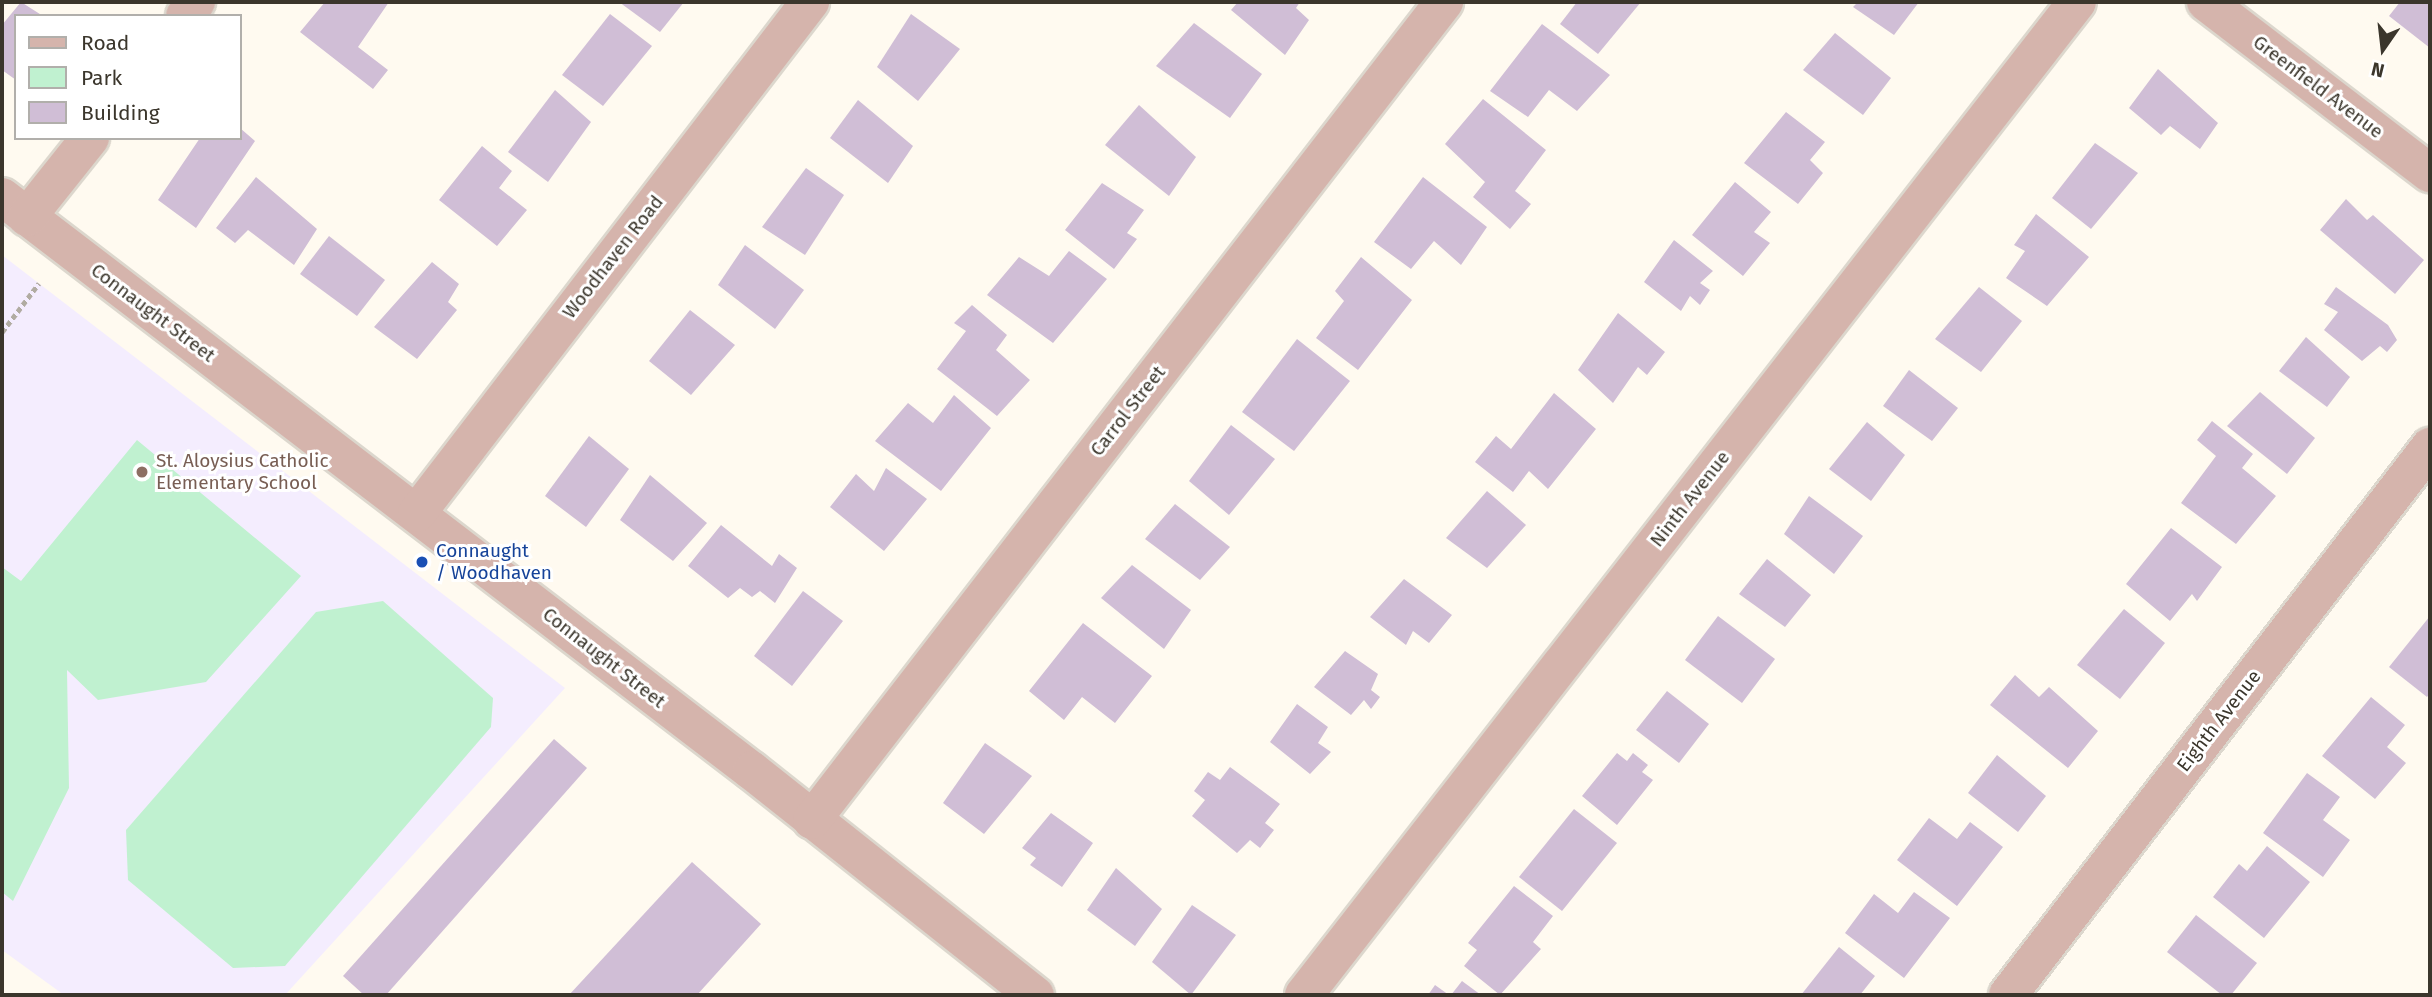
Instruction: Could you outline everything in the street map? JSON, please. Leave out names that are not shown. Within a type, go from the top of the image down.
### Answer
[{"type":"street","name":"Woodhaven Road","points":[[417,513],[810,2]]},
{"type":"street","name":"Carrol Street","points":[[812,820],[1444,2]]},
{"type":"street","name":"Ninth Avenue","points":[[1304,995],[2077,2]]},
{"type":"street","name":"Greenfield Avenue","points":[[2206,2],[2430,173]]},
{"type":"street","points":[[15,207],[88,140]]},
{"type":"street","name":"Connaught Street","points":[[15,207],[417,513],[1035,995]]},
{"type":"street","name":"Eighth Avenue","points":[[2008,995],[2430,447]]},
{"type":"path","points":[[2,332],[39,283]]},
{"type":"shaded area","name":"St. Aloysius Catholic Elementary School","points":[[2,255],[565,688],[285,995],[64,995],[2,950]]},
{"type":"green space","points":[[137,440],[301,576],[206,682],[98,700],[67,670],[69,788],[13,901],[2,892],[2,567],[21,581]]},
{"type":"green space","points":[[383,601],[493,698],[491,727],[285,966],[233,968],[128,880],[126,830],[316,612]]},
{"type":"building","points":[[21,2],[40,14],[14,14],[14,79],[2,70],[2,25]]},
{"type":"building","points":[[325,2],[389,2],[358,47],[388,70],[373,89],[300,32]]},
{"type":"building","points":[[619,2],[684,2],[660,32]]},
{"type":"building","points":[[1238,2],[1300,2],[1296,8],[1309,20],[1285,55],[1231,10]]},
{"type":"building","points":[[1577,2],[1641,2],[1598,54],[1560,24]]},
{"type":"building","points":[[1858,2],[1919,2],[1894,35],[1853,7]]},
{"type":"building","points":[[2400,2],[2430,2],[2430,48],[2389,16]]},
{"type":"building","points":[[610,14],[652,46],[603,106],[562,75]]},
{"type":"building","points":[[911,14],[960,49],[918,101],[877,67]]},
{"type":"building","points":[[1194,23],[1262,74],[1230,118],[1156,66]]},
{"type":"building","points":[[1542,24],[1610,75],[1577,111],[1549,90],[1528,117],[1490,91]]},
{"type":"building","points":[[1835,33],[1891,78],[1863,115],[1803,70]]},
{"type":"building","points":[[2158,69],[2218,123],[2200,149],[2170,126],[2161,135],[2129,108]]},
{"type":"building","points":[[555,90],[591,122],[548,182],[508,152]]},
{"type":"building","points":[[1483,99],[1546,150],[1515,191],[1531,204],[1510,229],[1473,197],[1485,182],[1445,144]]},
{"type":"building","points":[[858,100],[913,146],[888,183],[830,138]]},
{"type":"building","points":[[1139,105],[1196,157],[1169,196],[1105,145]]},
{"type":"building","points":[[1786,112],[1825,142],[1810,160],[1823,173],[1798,204],[1744,163]]},
{"type":"building","points":[[242,130],[255,141],[196,228],[158,200],[199,140],[242,140]]},
{"type":"building","points":[[2095,143],[2138,173],[2091,229],[2052,198]]},
{"type":"building","points":[[482,146],[512,171],[499,188],[527,210],[497,246],[439,200]]},
{"type":"building","points":[[806,168],[844,195],[805,255],[762,227]]},
{"type":"building","points":[[256,177],[317,229],[294,265],[248,230],[235,243],[216,228]]},
{"type":"building","points":[[1423,177],[1487,227],[1461,265],[1434,241],[1411,269],[1374,242]]},
{"type":"building","points":[[1735,182],[1771,212],[1754,232],[1770,243],[1743,276],[1692,235]]},
{"type":"building","points":[[1102,183],[1144,210],[1127,233],[1137,239],[1114,269],[1065,230]]},
{"type":"building","points":[[2346,199],[2367,220],[2373,215],[2424,260],[2395,294],[2320,230]]},
{"type":"building","points":[[2036,214],[2089,257],[2047,306],[2006,278],[2025,251],[2014,245]]},
{"type":"building","points":[[329,236],[385,280],[357,316],[300,274]]},
{"type":"building","points":[[1674,240],[1713,271],[1700,283],[1710,290],[1700,305],[1690,296],[1681,311],[1644,282]]},
{"type":"building","points":[[745,245],[804,290],[775,329],[718,285]]},
{"type":"building","points":[[1069,251],[1107,279],[1053,343],[987,295],[1019,257],[1049,276]]},
{"type":"building","points":[[1361,257],[1412,300],[1358,370],[1316,338],[1344,301],[1335,291]]},
{"type":"building","points":[[432,262],[459,284],[448,302],[457,310],[417,359],[374,327]]},
{"type":"building","points":[[1979,287],[2022,321],[1981,372],[1935,339]]},
{"type":"building","points":[[2336,287],[2388,325],[2397,340],[2387,352],[2380,346],[2362,361],[2324,330],[2338,312],[2324,304]]},
{"type":"building","points":[[972,305],[1007,335],[996,350],[1030,380],[997,416],[937,369],[966,331],[954,323]]},
{"type":"building","points":[[690,310],[735,345],[691,395],[649,361]]},
{"type":"building","points":[[1618,313],[1665,352],[1647,375],[1638,367],[1613,403],[1578,370]]},
{"type":"building","points":[[2306,337],[2350,377],[2327,407],[2279,371]]},
{"type":"building","points":[[1297,339],[1350,381],[1294,451],[1242,412]]},
{"type":"building","points":[[1909,370],[1958,408],[1932,441],[1883,406]]},
{"type":"building","points":[[2260,392],[2315,438],[2287,474],[2227,426]]},
{"type":"building","points":[[1554,393],[1596,429],[1548,489],[1529,471],[1513,492],[1475,462],[1496,436],[1511,449]]},
{"type":"building","points":[[954,395],[991,428],[941,491],[875,441],[908,403],[933,423]]},
{"type":"building","points":[[2212,421],[2253,454],[2242,468],[2276,496],[2236,544],[2181,503],[2216,456],[2197,440]]},
{"type":"building","points":[[1867,422],[1905,455],[1871,501],[1829,469]]},
{"type":"building","points":[[1231,425],[1275,459],[1229,515],[1189,481]]},
{"type":"building","points":[[589,436],[629,469],[586,527],[545,496]]},
{"type":"building","points":[[886,468],[927,499],[884,551],[830,507],[856,474],[874,491]]},
{"type":"building","points":[[650,475],[707,523],[673,561],[620,520]]},
{"type":"building","points":[[1487,491],[1526,525],[1487,568],[1446,538]]},
{"type":"building","points":[[1809,496],[1863,536],[1834,574],[1784,534]]},
{"type":"building","points":[[1175,504],[1230,547],[1200,580],[1145,539]]},
{"type":"building","points":[[721,525],[772,566],[779,554],[797,568],[775,603],[760,591],[752,597],[740,588],[728,598],[688,566]]},
{"type":"building","points":[[2171,528],[2222,567],[2197,601],[2192,594],[2170,621],[2126,584]]},
{"type":"building","points":[[1767,559],[1811,595],[1785,627],[1739,594]]},
{"type":"building","points":[[1132,565],[1191,610],[1164,649],[1101,598]]},
{"type":"building","points":[[1404,579],[1452,615],[1429,643],[1413,631],[1406,645],[1370,617]]},
{"type":"building","points":[[803,591],[843,621],[792,686],[754,656]]},
{"type":"building","points":[[2124,609],[2165,643],[2120,699],[2077,665]]},
{"type":"building","points":[[1718,616],[1775,659],[1742,703],[1685,660]]},
{"type":"building","points":[[2430,616],[2430,693],[2427,697],[2389,667]]},
{"type":"building","points":[[1083,623],[1152,676],[1115,723],[1082,697],[1064,720],[1029,691]]},
{"type":"building","points":[[1345,651],[1378,674],[1371,690],[1380,697],[1371,709],[1364,700],[1351,715],[1314,687]]},
{"type":"building","points":[[2015,675],[2039,697],[2049,687],[2098,731],[2068,768],[1990,705]]},
{"type":"building","points":[[1667,691],[1709,724],[1679,763],[1636,730]]},
{"type":"building","points":[[2371,697],[2405,725],[2387,747],[2406,763],[2375,799],[2322,756]]},
{"type":"building","points":[[1297,704],[1328,727],[1318,743],[1331,752],[1310,774],[1270,742]]},
{"type":"building","points":[[554,739],[587,768],[386,995],[364,995],[343,976]]},
{"type":"building","points":[[985,743],[1032,776],[984,834],[943,803]]},
{"type":"building","points":[[1617,753],[1627,761],[1633,753],[1648,765],[1642,772],[1653,780],[1617,825],[1582,796]]},
{"type":"building","points":[[1997,755],[2046,796],[2018,832],[1968,793]]},
{"type":"building","points":[[1230,767],[1280,804],[1265,823],[1274,830],[1260,848],[1250,840],[1237,853],[1192,816],[1205,800],[1194,791],[1208,772],[1220,780]]},
{"type":"building","points":[[2307,773],[2340,797],[2323,820],[2350,840],[2323,877],[2263,833]]},
{"type":"building","points":[[1574,809],[1617,843],[1562,911],[1519,877]]},
{"type":"building","points":[[1051,813],[1093,843],[1062,887],[1030,865],[1036,858],[1022,848]]},
{"type":"building","points":[[1929,818],[1957,839],[1970,822],[2003,847],[1957,906],[1897,860]]},
{"type":"building","points":[[2267,846],[2310,882],[2264,938],[2213,897],[2239,864],[2247,871]]},
{"type":"building","points":[[692,862],[761,924],[697,995],[569,995]]},
{"type":"building","points":[[1116,868],[1162,909],[1135,946],[1087,910]]},
{"type":"building","points":[[1514,886],[1553,916],[1533,942],[1541,949],[1500,995],[1464,966],[1477,950],[1468,943]]},
{"type":"building","points":[[1914,892],[1950,918],[1904,978],[1845,933],[1874,894],[1898,913]]},
{"type":"building","points":[[1192,905],[1236,935],[1191,995],[1152,962]]},
{"type":"building","points":[[2196,915],[2257,963],[2231,995],[2222,995],[2167,952]]},
{"type":"building","points":[[1839,947],[1875,976],[1860,995],[1801,995]]},
{"type":"building","points":[[1462,981],[1481,995],[1451,995]]},
{"type":"building","points":[[1435,985],[1449,995],[1428,995]]},
{"type":"place","name":"St. Aloysius Catholic Elementary School","points":[[142,472]]},
{"type":"place","name":"Connaught / Woodhaven","points":[[422,562]]}]
